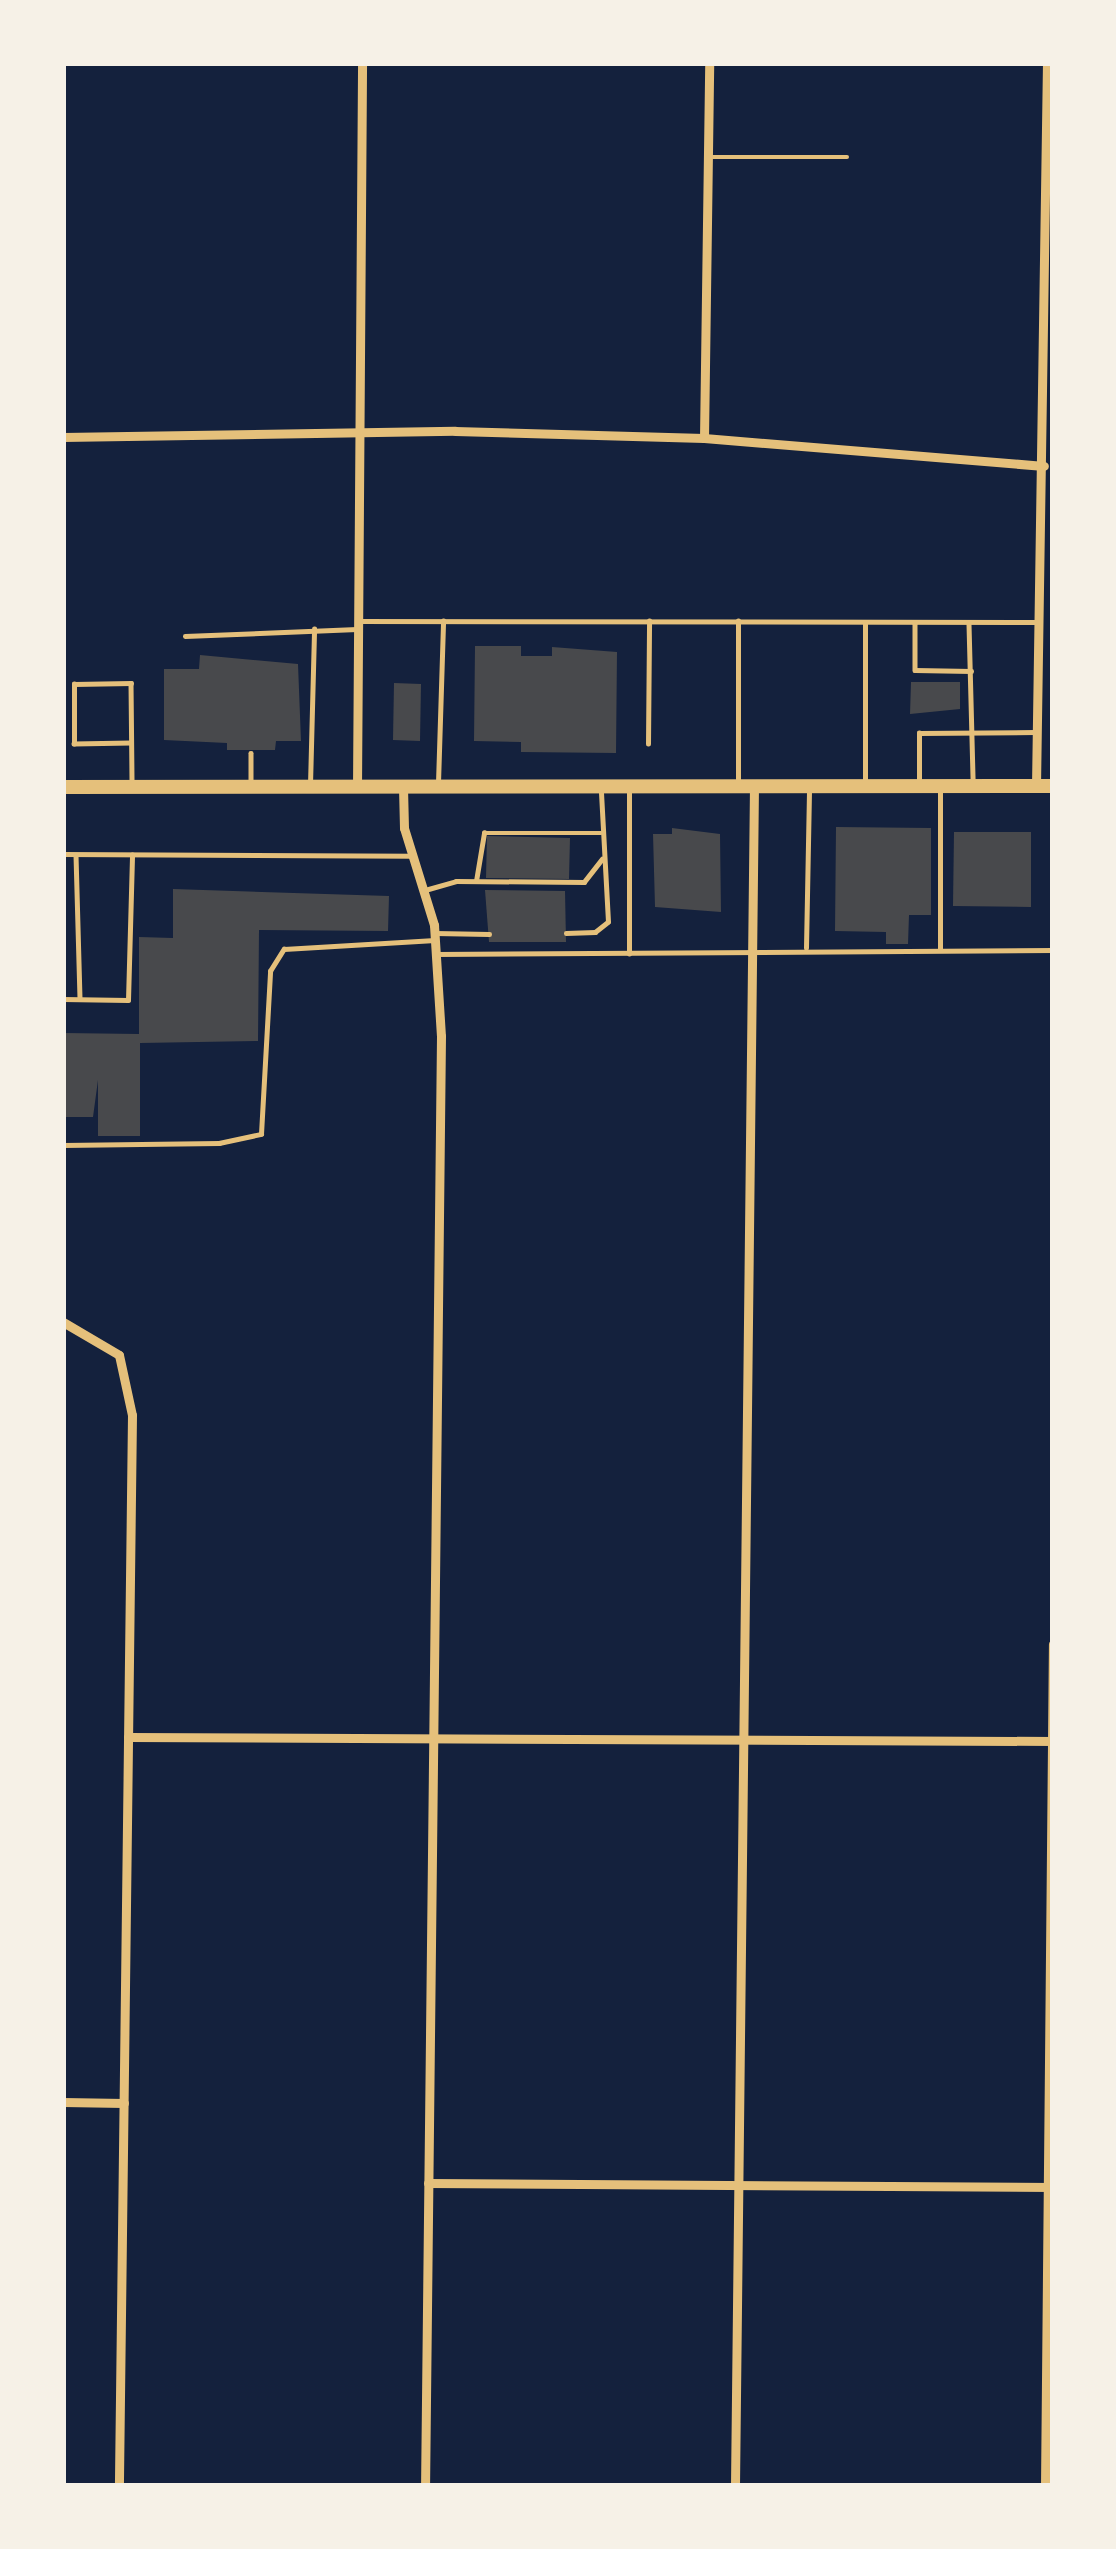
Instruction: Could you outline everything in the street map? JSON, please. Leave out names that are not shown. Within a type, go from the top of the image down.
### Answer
[{"type":"main road","points":[[63,787],[1053,786]]},
{"type":"street","points":[[357,788],[362,63]]},
{"type":"street","points":[[704,438],[709,63]]},
{"type":"street","points":[[1036,786],[1036,622],[1048,346],[1047,63]]},
{"type":"street","points":[[63,437],[358,431],[704,438],[1044,466]]},
{"type":"street","points":[[735,2486],[752,948],[746,787]]},
{"type":"street","points":[[403,788],[436,954],[425,2486]]},
{"type":"street","points":[[63,1322],[119,1355],[128,1380],[119,2486]]},
{"type":"street","points":[[1045,2486],[1053,1644]]},
{"type":"street","points":[[128,1738],[1053,1741]]},
{"type":"street","points":[[63,2102],[124,2103]]},
{"type":"street","points":[[428,2182],[1050,2187]]},
{"type":"lane","points":[[708,157],[847,157]]},
{"type":"lane","points":[[438,788],[443,621]]},
{"type":"lane","points":[[185,637],[443,621],[1036,622]]},
{"type":"lane","points":[[648,744],[649,621]]},
{"type":"lane","points":[[738,621],[746,787]]},
{"type":"lane","points":[[865,621],[865,786]]},
{"type":"lane","points":[[915,621],[915,670],[971,671]]},
{"type":"lane","points":[[969,622],[973,786]]},
{"type":"lane","points":[[310,788],[314,629]]},
{"type":"lane","points":[[1036,641],[1053,641]]},
{"type":"lane","points":[[131,743],[74,744],[74,684],[131,683],[132,788]]},
{"type":"lane","points":[[918,786],[920,734],[1035,732]]},
{"type":"lane","points":[[251,753],[251,788]]},
{"type":"lane","points":[[940,786],[940,950]]},
{"type":"lane","points":[[566,933],[595,932],[608,922],[601,787]]},
{"type":"lane","points":[[629,787],[629,954]]},
{"type":"lane","points":[[806,948],[809,787]]},
{"type":"lane","points":[[476,881],[484,833],[602,833]]},
{"type":"lane","points":[[63,854],[413,856]]},
{"type":"lane","points":[[76,854],[80,999]]},
{"type":"lane","points":[[63,999],[128,1000],[132,854]]},
{"type":"lane","points":[[425,890],[476,881],[584,882],[602,859]]},
{"type":"lane","points":[[63,1145],[219,1143],[261,1134],[270,971],[284,949],[489,934]]},
{"type":"lane","points":[[436,954],[629,954],[752,948],[1053,950]]},
{"type":"building","points":[[475,646],[521,646],[521,656],[552,656],[552,647],[617,652],[616,753],[521,752],[521,742],[474,741]]},
{"type":"building","points":[[200,655],[298,664],[301,741],[276,741],[275,750],[227,750],[227,743],[164,740],[164,669],[199,669]]},
{"type":"building","points":[[911,682],[960,682],[960,709],[910,714]]},
{"type":"building","points":[[394,683],[421,684],[420,741],[393,740]]},
{"type":"building","points":[[836,827],[931,828],[931,915],[909,915],[908,944],[886,944],[886,932],[835,931]]},
{"type":"building","points":[[672,828],[720,834],[721,912],[655,907],[653,834],[672,834]]},
{"type":"building","points":[[954,832],[1031,832],[1031,907],[953,906]]},
{"type":"building","points":[[487,836],[570,838],[569,879],[486,878]]},
{"type":"building","points":[[173,889],[389,896],[388,931],[259,930],[258,1041],[140,1043],[140,1136],[98,1136],[98,1080],[93,1117],[63,1117],[63,1033],[139,1034],[139,937],[173,938]]},
{"type":"building","points":[[485,890],[565,891],[566,942],[489,942]]}]
